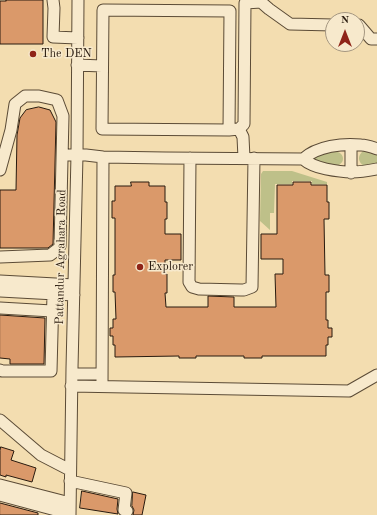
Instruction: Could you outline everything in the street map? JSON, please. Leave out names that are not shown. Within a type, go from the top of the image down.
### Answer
[{"type":"street","points":[[53,0],[53,37],[78,38]]},
{"type":"street","name":"Pattandur Agrahara Road","points":[[70,511],[71,386],[77,155],[78,0]]},
{"type":"street","points":[[234,130],[230,11],[103,10],[102,129],[234,130],[244,124],[245,2],[261,2],[290,24],[325,25]]},
{"type":"street","points":[[365,32],[371,38],[377,39]]},
{"type":"street","points":[[77,65],[102,66]]},
{"type":"street","points":[[0,170],[11,130],[15,104],[25,96],[39,96],[57,100],[64,116],[60,246],[50,256],[0,257]]},
{"type":"street","points":[[190,158],[189,282],[192,287],[199,289],[244,290],[252,287],[249,158],[243,137],[234,130]]},
{"type":"street","points":[[62,155],[103,157],[303,158],[309,153],[338,145],[362,145],[377,149]]},
{"type":"street","points":[[351,145],[351,172]]},
{"type":"street","points":[[102,386],[103,157]]},
{"type":"street","points":[[303,158],[308,163],[341,172],[377,170]]},
{"type":"street","points":[[0,281],[74,290]]},
{"type":"street","points":[[0,291],[53,294],[74,290]]},
{"type":"street","points":[[0,370],[51,371],[53,294]]},
{"type":"street","points":[[0,308],[52,311]]},
{"type":"street","points":[[72,371],[102,370]]},
{"type":"street","points":[[71,386],[349,391],[377,375]]},
{"type":"street","points":[[0,420],[41,455],[70,470]]},
{"type":"street","points":[[70,481],[126,493],[124,510],[127,511]]},
{"type":"street","points":[[0,485],[70,511]]},
{"type":"street","points":[[0,496],[53,512],[70,511]]},
{"type":"green space","points":[[332,151],[342,155],[343,160],[339,165],[331,166],[314,160],[315,157]]},
{"type":"green space","points":[[363,151],[377,153],[377,164],[364,166],[359,161],[359,157]]},
{"type":"green space","points":[[263,171],[292,171],[327,182],[327,184],[312,184],[312,181],[292,181],[292,184],[275,184],[274,213],[270,213],[270,230],[260,221],[261,174]]},
{"type":"building","points":[[43,0],[43,44],[0,44],[0,1]]},
{"type":"building","points":[[39,107],[50,110],[56,122],[53,244],[48,248],[0,248],[0,190],[16,190],[17,135],[20,118],[26,110]]},
{"type":"building","name":"Explorer","points":[[131,182],[149,182],[149,186],[165,186],[167,219],[165,219],[165,234],[181,234],[181,260],[165,260],[165,274],[167,274],[167,293],[165,293],[166,307],[208,307],[208,296],[234,297],[234,307],[276,307],[275,274],[283,274],[283,259],[261,259],[261,234],[277,234],[277,185],[293,185],[293,182],[311,182],[311,185],[327,185],[329,219],[324,219],[325,275],[329,275],[329,292],[326,292],[326,320],[328,320],[328,328],[332,328],[332,337],[328,337],[326,356],[262,356],[262,358],[244,358],[244,356],[196,356],[196,358],[179,358],[179,356],[115,357],[113,336],[110,336],[110,328],[113,328],[113,319],[116,319],[115,292],[113,292],[113,275],[115,275],[115,218],[112,218],[112,201],[115,201],[115,186],[131,186]]},
{"type":"building","points":[[0,315],[45,318],[44,364],[10,364],[10,359],[0,358]]},
{"type":"building","points":[[1,447],[14,451],[11,460],[36,468],[32,482],[6,475],[6,477],[0,475]]},
{"type":"building","points":[[82,491],[118,499],[118,514],[80,508]]},
{"type":"building","points":[[133,492],[146,495],[142,515],[133,515]]},
{"type":"building","points":[[0,503],[38,513],[38,515],[0,515]]},
{"type":"place","name":"The DEN","points":[[33,54]]},
{"type":"place","name":"Explorer","points":[[140,267]]}]
